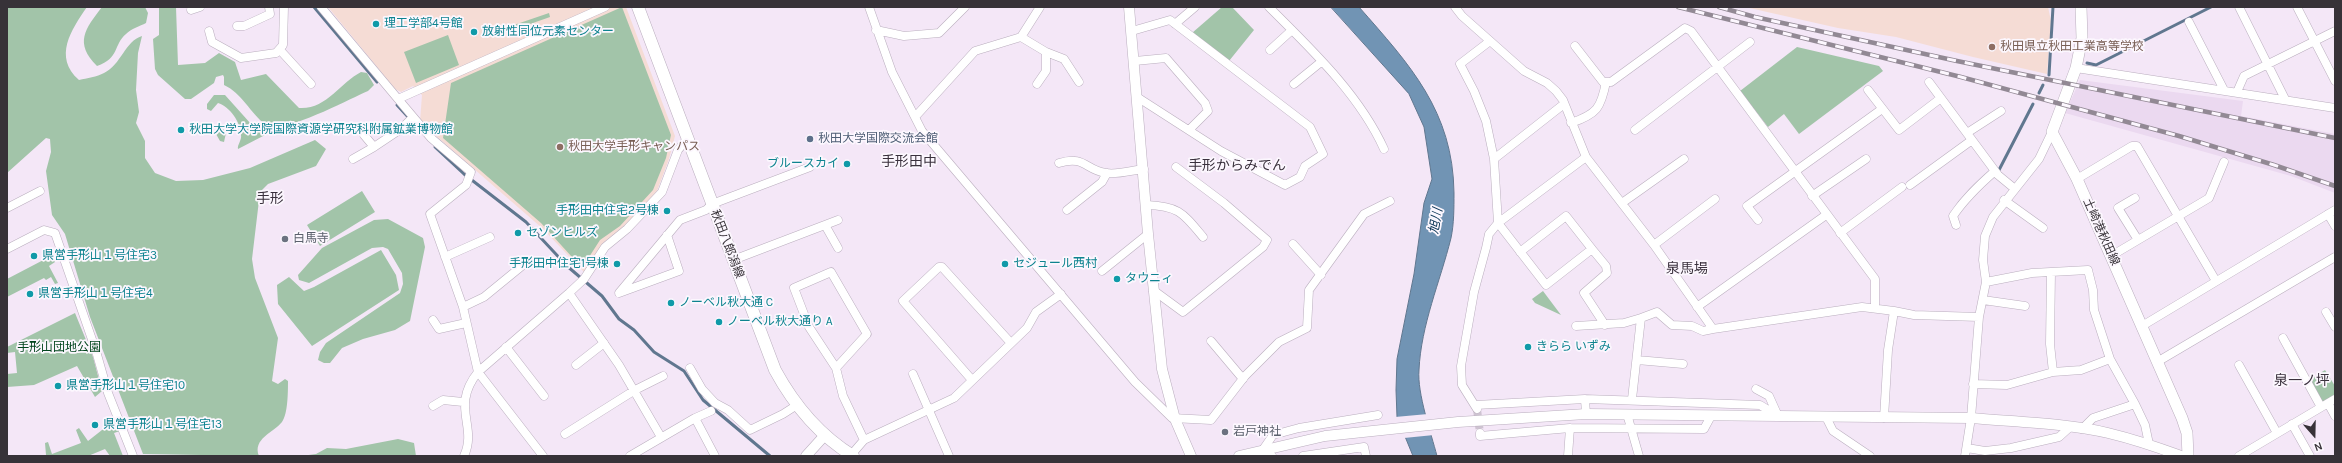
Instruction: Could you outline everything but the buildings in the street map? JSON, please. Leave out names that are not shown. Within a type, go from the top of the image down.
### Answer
[{"type":"main road","name":"秋田八郎潟線","points":[[638,7],[775,370],[797,405],[825,435],[852,456]]},
{"type":"main road","points":[[2052,132],[2076,68],[2082,38],[2081,7]]},
{"type":"main road","name":"土崎港秋田線","points":[[2052,132],[2077,179],[2187,432],[2188,456]]},
{"type":"street","points":[[191,10],[200,7]]},
{"type":"street","points":[[237,26],[244,26],[270,14],[269,7]]},
{"type":"street","points":[[209,31],[212,42],[241,58],[276,53],[280,50],[284,35],[284,7]]},
{"type":"street","points":[[320,7],[431,138],[471,172],[468,181],[430,214],[463,307],[478,372],[543,456]]},
{"type":"street","points":[[398,99],[605,7]]},
{"type":"street","points":[[869,7],[892,72],[915,117],[932,144],[1135,382],[1166,414],[1175,419],[1211,420],[1242,379],[1279,342],[1307,328],[1309,290],[1364,214],[1390,201]]},
{"type":"street","points":[[876,30],[904,36],[939,33],[965,7]]},
{"type":"street","points":[[915,117],[975,51],[1021,36],[1040,7]]},
{"type":"street","points":[[1130,7],[1148,234],[1162,369],[1175,419],[1191,456]]},
{"type":"street","points":[[1174,24],[1195,7]]},
{"type":"street","points":[[1269,7],[1321,62],[1367,117],[1384,149]]},
{"type":"street","points":[[1455,7],[1462,16],[1524,70],[1546,83],[1556,91],[1564,104],[1586,157],[1654,245],[1713,329]]},
{"type":"street","points":[[2239,7],[2285,99]]},
{"type":"street","points":[[2297,7],[2335,81]]},
{"type":"street","points":[[1132,31],[1170,20],[1310,128],[1323,154],[1305,166],[1300,177],[1286,185],[1221,151],[1137,97]]},
{"type":"street","points":[[2189,22],[2224,90]]},
{"type":"street","points":[[1575,46],[1603,82],[1611,82],[1685,28],[1691,31],[1826,215],[1875,279],[1875,307]]},
{"type":"street","points":[[1270,50],[1292,30]]},
{"type":"street","points":[[2237,92],[2244,76],[2335,31]]},
{"type":"street","points":[[1021,36],[1046,52],[1064,59],[1079,82]]},
{"type":"street","points":[[1490,41],[1460,64],[1474,91],[1486,121],[1494,159],[1498,223],[1546,285],[1592,249]]},
{"type":"street","points":[[1636,130],[1750,42]]},
{"type":"street","points":[[280,50],[311,84]]},
{"type":"street","points":[[1037,84],[1046,71],[1046,52]]},
{"type":"street","points":[[1134,61],[1166,58],[1205,102],[1208,112],[1189,130]]},
{"type":"street","points":[[1294,84],[1321,62]]},
{"type":"street","points":[[2076,68],[2285,99],[2335,108]]},
{"type":"street","points":[[1571,122],[1595,113],[1602,101],[1606,82]]},
{"type":"street","points":[[1929,82],[1995,171],[2014,189]]},
{"type":"street","points":[[1868,90],[1899,130],[1941,98]]},
{"type":"street","points":[[1494,159],[1564,104]]},
{"type":"street","points":[[1758,220],[1747,206],[1795,173],[1882,108]]},
{"type":"street","points":[[1967,133],[2001,111]]},
{"type":"street","points":[[353,159],[401,129],[413,117]]},
{"type":"street","points":[[2052,132],[2039,159],[2004,200],[1993,217],[1985,236],[1983,260],[1986,282],[1979,317],[1971,418],[1966,452],[2011,448],[2059,437],[2069,428]]},
{"type":"street","points":[[364,135],[374,147]]},
{"type":"street","points":[[468,455],[469,440],[463,402],[471,380],[478,372],[582,281],[605,247],[627,229],[662,192],[678,150],[688,138]]},
{"type":"street","points":[[1840,233],[1972,140]]},
{"type":"street","points":[[2077,179],[2132,146],[2137,146],[2216,281]]},
{"type":"street","points":[[1586,157],[1498,223],[1489,234],[1474,292],[1461,366],[1462,385],[1477,407],[1585,399],[1632,399],[1760,405],[1778,416]]},
{"type":"street","points":[[1812,196],[1866,158]]},
{"type":"street","points":[[1622,203],[1684,159]]},
{"type":"street","points":[[1059,163],[1068,160],[1082,161],[1094,170],[1107,173],[1144,169]]},
{"type":"street","points":[[2111,256],[2209,198],[2224,162]]},
{"type":"street","points":[[667,235],[679,271],[619,294],[667,235],[680,220],[706,210],[712,204],[810,167]]},
{"type":"street","points":[[1154,290],[1183,312],[1263,248],[1267,240],[1224,203],[1176,167]]},
{"type":"street","points":[[1956,225],[1953,216],[1960,205],[1974,189],[1995,171]]},
{"type":"street","points":[[1067,210],[1102,182],[1107,173]]},
{"type":"street","points":[[7,208],[40,191]]},
{"type":"street","points":[[2135,198],[2118,208],[2138,240]]},
{"type":"street","points":[[1654,245],[1715,199]]},
{"type":"street","points":[[2004,200],[2043,228]]},
{"type":"street","points":[[1146,205],[1161,205],[1178,210],[1204,237]]},
{"type":"street","points":[[2142,326],[2331,212],[2335,226]]},
{"type":"street","points":[[1697,307],[1826,215]]},
{"type":"street","points":[[1520,252],[1566,216],[1606,266],[1607,273],[1587,287],[1584,293],[1605,325]]},
{"type":"street","points":[[733,260],[838,220]]},
{"type":"street","points":[[825,225],[838,248]]},
{"type":"street","points":[[7,249],[44,230],[55,234],[96,352],[108,393],[133,456]]},
{"type":"street","points":[[1102,271],[1148,234]]},
{"type":"street","points":[[446,257],[490,237]]},
{"type":"street","points":[[1293,244],[1321,275]]},
{"type":"street","points":[[2157,362],[2335,257]]},
{"type":"street","points":[[463,307],[484,297],[528,261]]},
{"type":"street","points":[[972,380],[903,301],[939,267],[942,267],[1010,342]]},
{"type":"street","points":[[1986,282],[2032,273],[2088,270],[2093,290],[2094,310],[2110,359],[2145,425],[2149,444]]},
{"type":"street","points":[[836,368],[867,334],[831,272],[794,288],[810,327],[836,368],[843,396],[864,440]]},
{"type":"street","points":[[2051,272],[2050,344],[2053,372]]},
{"type":"street","points":[[569,293],[635,390],[661,437]]},
{"type":"street","points":[[852,456],[864,440],[954,398],[1010,342],[1027,328],[1036,312],[1061,294]]},
{"type":"street","points":[[1983,300],[2025,306]]},
{"type":"street","points":[[1576,326],[1605,325],[1641,318],[1657,312],[1672,325],[1692,326],[1704,332],[1713,329],[1862,307],[1875,307],[1914,315],[1979,317]]},
{"type":"street","points":[[1884,418],[1888,350],[1894,311]]},
{"type":"street","points":[[2326,312],[2335,328]]},
{"type":"street","points":[[1632,399],[1641,318]]},
{"type":"street","points":[[433,320],[439,329],[466,323]]},
{"type":"street","points":[[2283,338],[2328,403],[2335,416]]},
{"type":"street","points":[[1211,341],[1242,379]]},
{"type":"street","points":[[576,365],[604,343]]},
{"type":"street","points":[[506,348],[544,396]]},
{"type":"street","points":[[1973,384],[2006,385],[2053,372],[2080,370],[2110,359]]},
{"type":"street","points":[[1637,360],[1683,364]]},
{"type":"street","points":[[2238,365],[2277,433]]},
{"type":"street","points":[[690,368],[702,389],[715,403],[728,410],[750,430],[783,414],[797,405]]},
{"type":"street","points":[[913,374],[950,456]]},
{"type":"street","points":[[565,434],[635,390],[663,376]]},
{"type":"street","points":[[1756,389],[1769,396],[1778,416]]},
{"type":"street","points":[[1585,399],[1586,414]]},
{"type":"street","points":[[433,406],[443,400],[463,402]]},
{"type":"street","points":[[2239,456],[2328,403]]},
{"type":"street","points":[[2082,429],[2094,418],[2135,404]]},
{"type":"street","points":[[630,456],[695,418],[711,411]]},
{"type":"street","points":[[1239,456],[1325,436],[1453,422],[1586,414],[1627,414],[1971,418],[2106,432],[2149,444],[2180,456]]},
{"type":"street","points":[[1627,414],[1639,456]]},
{"type":"street","points":[[1262,451],[1273,435],[1299,428],[1378,415]]},
{"type":"street","points":[[1480,433],[1480,436],[1570,428],[1704,429],[1711,416]]},
{"type":"street","points":[[1826,417],[1833,431],[1868,456]]},
{"type":"street","points":[[695,418],[715,456]]},
{"type":"street","points":[[2292,424],[2310,456]]},
{"type":"street","points":[[1568,456],[1570,428]]},
{"type":"street","points":[[806,456],[825,435]]},
{"type":"street","points":[[1303,456],[1364,447],[1366,456]]},
{"type":"street","points":[[1262,451],[1272,456]]},
{"type":"shaded area","name":"秋田大学手形キャンパス","points":[[328,7],[626,7],[675,136],[669,159],[657,191],[625,226],[603,243],[584,272],[542,228],[420,122],[422,95],[413,86],[401,92],[395,89]]},
{"type":"shaded area","name":"秋田県立秋田工業高等学校","points":[[1745,7],[2048,7],[2051,21],[2047,74],[1896,37],[1838,28]]},
{"type":"shaded area","points":[[2080,80],[2243,101],[2241,116],[2335,134],[2335,193],[2291,176],[2065,113]]},
{"type":"green space","points":[[7,7],[87,7],[75,25],[67,44],[66,53],[67,62],[71,71],[79,80],[98,76],[110,69],[115,65],[131,43],[142,36],[138,53],[136,90],[139,112],[136,123],[145,141],[145,158],[155,173],[176,181],[203,180],[250,168],[315,140],[326,149],[316,166],[268,184],[260,192],[252,259],[255,278],[278,338],[272,381],[278,384],[285,379],[288,381],[288,396],[284,418],[278,426],[261,440],[258,450],[259,456],[143,454],[90,317],[65,234],[52,215],[46,171],[51,152],[50,139],[46,138],[7,173]]},
{"type":"green space","points":[[102,7],[145,7],[148,13],[146,23],[126,34],[122,38],[113,55],[104,63],[97,66],[90,58],[86,50],[84,36],[91,22]]},
{"type":"green space","points":[[159,7],[176,7],[178,65],[205,63],[219,53],[235,62],[241,80],[266,74],[299,108],[317,105],[361,72],[367,73],[374,85],[368,91],[316,115],[286,125],[274,127],[266,125],[260,120],[236,93],[224,85],[223,75],[216,77],[214,83],[191,99],[185,99],[158,75],[155,69],[153,39],[159,35]]},
{"type":"green space","name":"秋田大学手形キャンパス","points":[[622,7],[671,135],[666,158],[653,190],[620,226],[600,240],[582,268],[541,223],[443,138],[451,83]]},
{"type":"green space","points":[[1222,7],[1232,7],[1254,30],[1229,61],[1192,33]]},
{"type":"green space","points":[[549,13],[550,17],[513,30],[511,26]]},
{"type":"green space","points":[[448,35],[459,65],[416,83],[404,52]]},
{"type":"green space","points":[[1797,47],[1879,66],[1883,71],[1799,134],[1784,114],[1768,127],[1740,91]]},
{"type":"green space","points":[[214,95],[225,95],[251,124],[265,135],[238,149],[241,137],[239,125],[234,115],[226,107],[218,103],[211,111],[207,109],[207,104]]},
{"type":"green space","points":[[221,126],[226,133],[224,142],[220,141],[216,134],[217,128]]},
{"type":"green space","points":[[362,191],[375,212],[320,246],[307,225]]},
{"type":"green space","points":[[388,219],[423,238],[425,247],[410,321],[395,330],[363,339],[342,348],[330,363],[324,363],[318,360],[320,352],[326,343],[400,293],[403,284],[402,273],[388,249],[383,247],[372,248],[309,283],[299,280],[298,275],[322,248],[374,220]]},
{"type":"green space","points":[[381,250],[396,275],[399,290],[312,346],[278,304],[277,285],[289,277],[304,291]]},
{"type":"green space","points":[[51,256],[55,262],[49,266],[58,283],[55,284],[51,277],[46,280],[44,278],[7,297],[7,279]]},
{"type":"green space","points":[[1543,291],[1561,315],[1535,303],[1532,299]]},
{"type":"green space","name":"手形山団地公園","points":[[75,313],[93,357],[102,391],[95,397],[77,366],[34,385],[7,387],[7,374],[17,373],[15,352],[7,353],[7,347]]},
{"type":"green space","points":[[2325,370],[2335,386],[2335,395],[2323,403],[2309,380]]},
{"type":"green space","points":[[116,419],[120,431],[114,433],[123,456],[110,456],[105,449],[88,456],[40,456],[46,455],[45,443],[48,442],[52,454],[81,443],[76,430],[79,428],[88,441]]},
{"type":"green space","points":[[398,439],[414,443],[416,456],[301,456],[316,454],[327,448],[346,449]]},
{"type":"water","name":"旭川","points":[[1331,7],[1359,7],[1395,49],[1425,91],[1437,113],[1446,138],[1452,164],[1454,193],[1453,227],[1447,254],[1427,320],[1420,353],[1419,370],[1422,401],[1437,456],[1413,456],[1397,417],[1397,359],[1414,274],[1424,203],[1432,179],[1424,127],[1409,94]]},
{"type":"pier","points":[[1428,414],[1434,435],[1404,438],[1395,417]]},
{"type":"waterway","points":[[314,7],[377,82]]},
{"type":"waterway","points":[[2049,75],[2053,7]]},
{"type":"waterway","points":[[2087,63],[2096,65],[2211,7]]},
{"type":"waterway","points":[[2039,93],[2043,85]]},
{"type":"waterway","points":[[1999,170],[2033,104]]},
{"type":"waterway","points":[[397,105],[409,118]]},
{"type":"waterway","points":[[435,147],[464,174],[526,222],[567,266],[602,296],[619,319],[634,330],[654,352],[684,371],[703,400],[770,456]]},
{"type":"tunnel","points":[[1477,409],[1480,433]]},
{"type":"railway","points":[[1678,7],[1961,77],[2179,136],[2274,165],[2335,186]]},
{"type":"railway","points":[[1719,7],[1755,17],[1957,61],[2335,138]]},
{"type":"place","name":"理工学部4号館","points":[[376,24]]},
{"type":"place","name":"放射性同位元素センター","points":[[474,32]]},
{"type":"place","name":"秋田県立秋田工業高等学校","points":[[1992,47]]},
{"type":"place","name":"秋田大学大学院国際資源学研究科附属鉱業博物館","points":[[181,130]]},
{"type":"place","name":"秋田大学国際交流会館","points":[[810,139]]},
{"type":"place","name":"秋田大学手形キャンパス","points":[[560,147]]},
{"type":"place","name":"ブルースカイ","points":[[847,164]]},
{"type":"place","name":"手形田中住宅2号棟","points":[[667,211]]},
{"type":"place","name":"セゾンヒルズ","points":[[518,233]]},
{"type":"place","name":"白馬寺","points":[[285,239]]},
{"type":"place","name":"県営手形山１号住宅3","points":[[34,256]]},
{"type":"place","name":"手形田中住宅1号棟","points":[[617,264]]},
{"type":"place","name":"セジュール西村","points":[[1005,264]]},
{"type":"place","name":"タウニィ","points":[[1117,279]]},
{"type":"place","name":"県営手形山１号住宅4","points":[[30,294]]},
{"type":"place","name":"ノーベル秋大通 C","points":[[671,303]]},
{"type":"place","name":"ノーベル秋大通り A","points":[[719,322]]},
{"type":"place","name":"きらら いずみ","points":[[1528,347]]},
{"type":"place","name":"県営手形山１号住宅10","points":[[58,386]]},
{"type":"place","name":"県営手形山１号住宅13","points":[[95,425]]},
{"type":"place","name":"岩戸神社","points":[[1225,432]]},
{"type":"district","name":"手形田中","points":[[909,162]]},
{"type":"district","name":"手形からみでん","points":[[1237,166]]},
{"type":"district","name":"手形","points":[[270,199]]},
{"type":"district","name":"泉馬場","points":[[1687,269]]},
{"type":"district","name":"泉一ノ坪","points":[[2302,381]]}]
